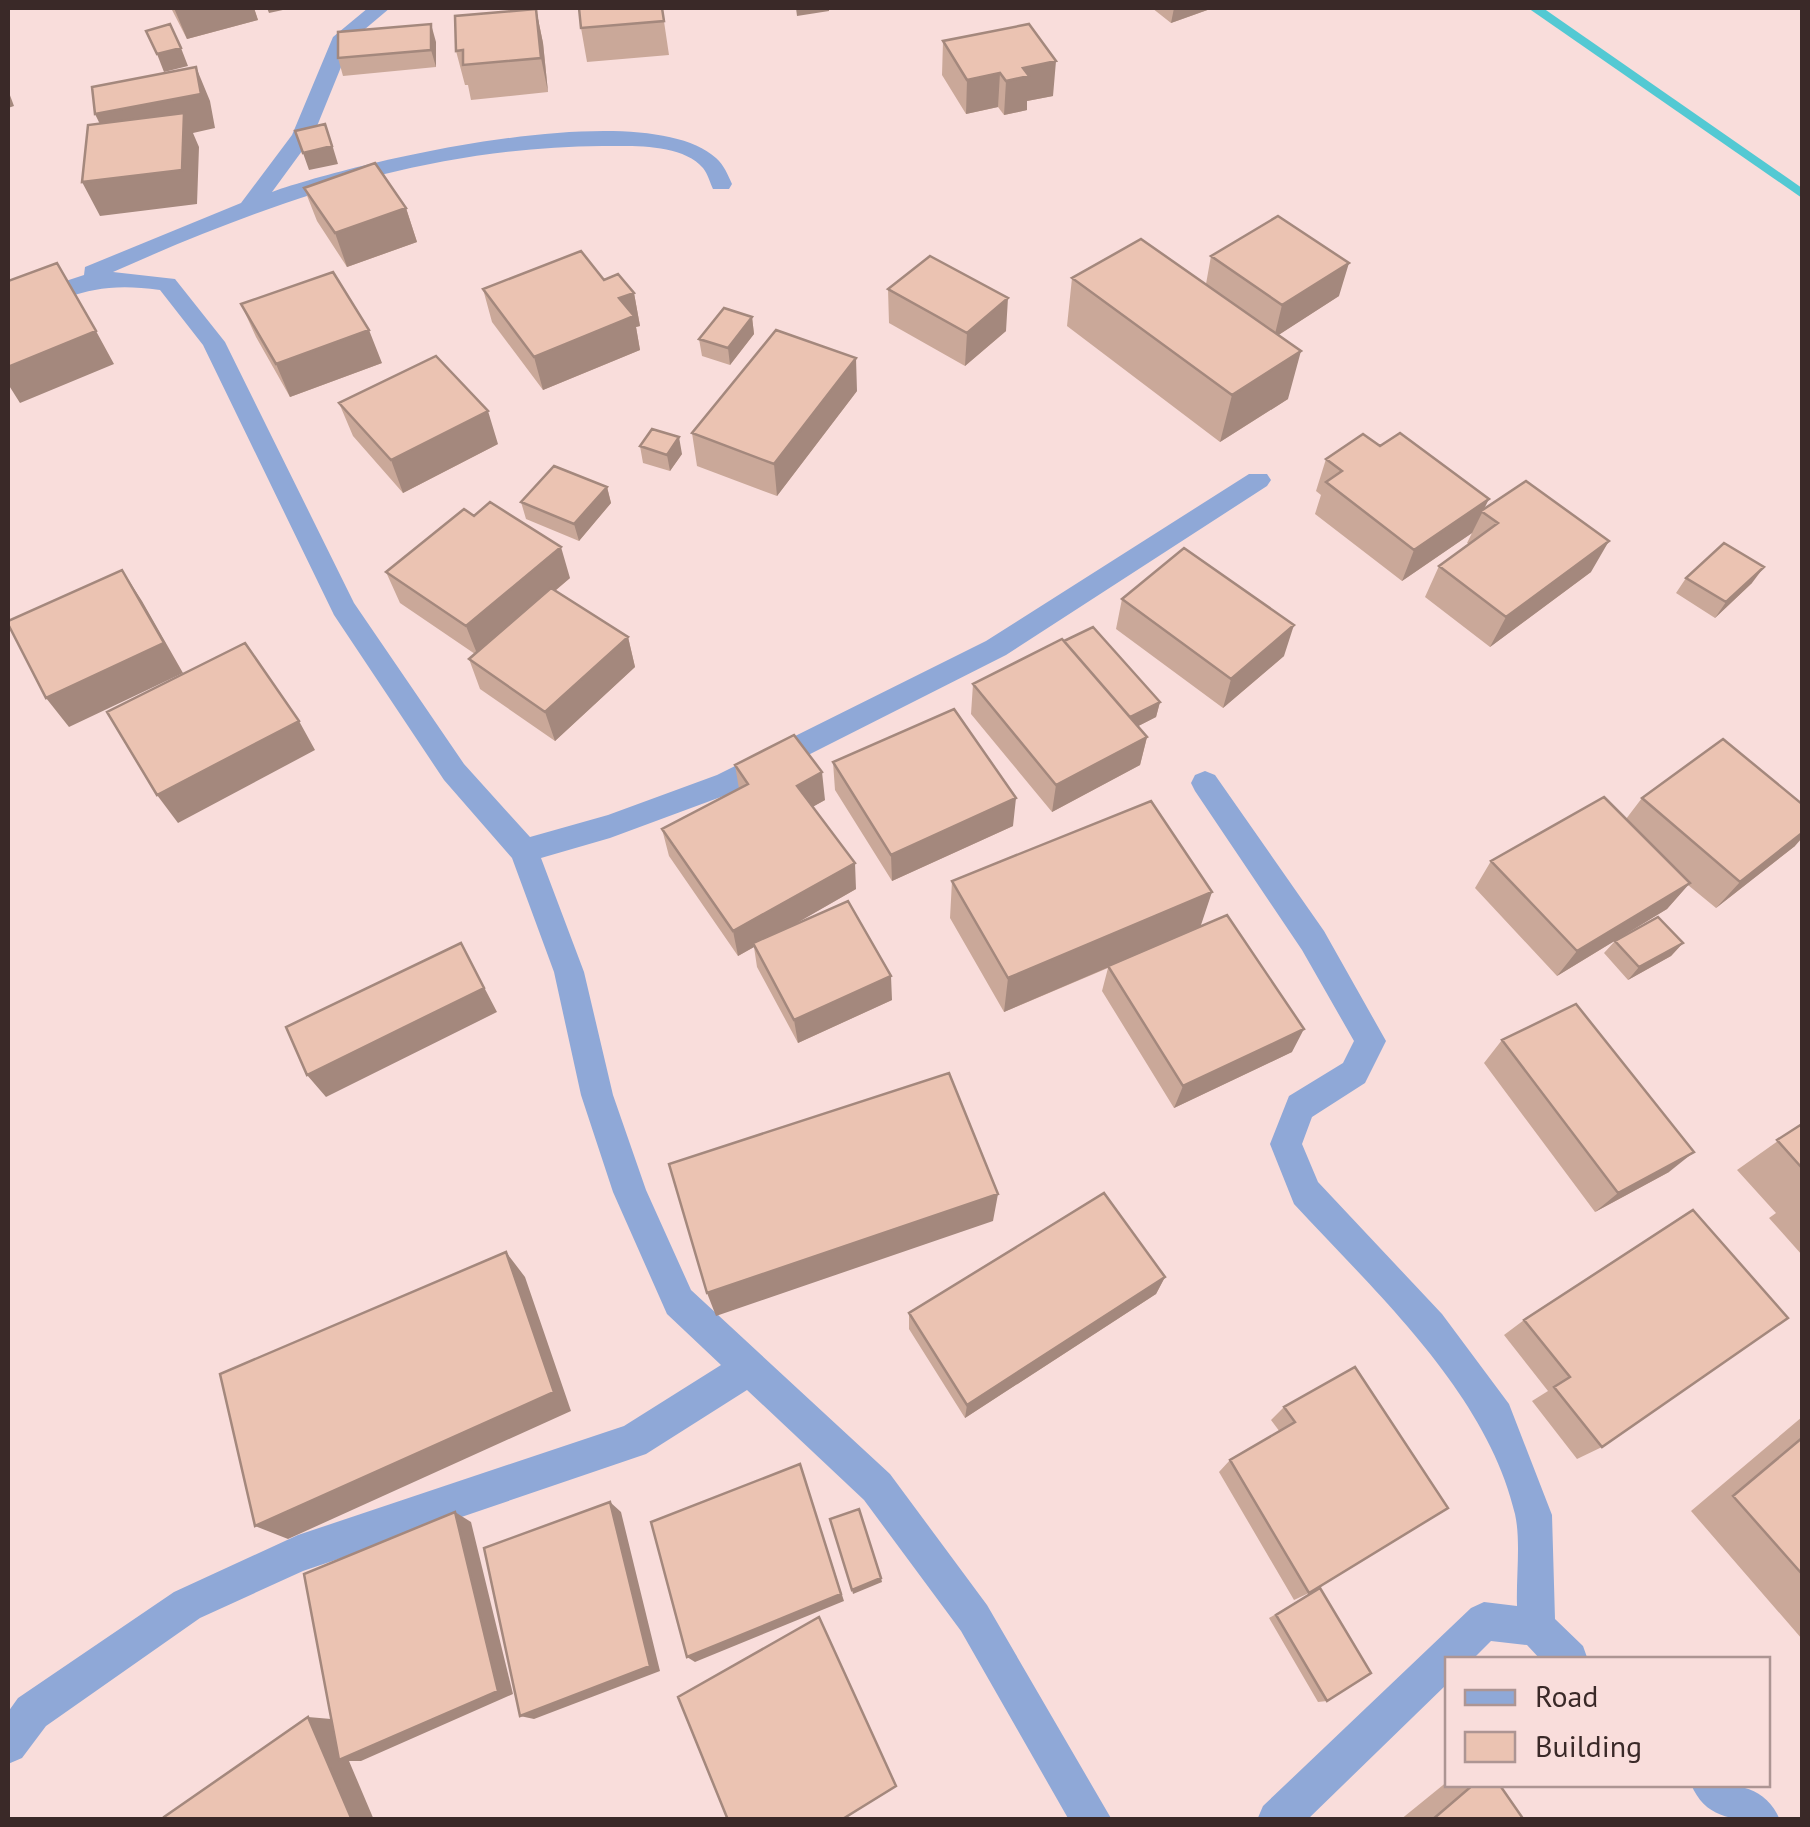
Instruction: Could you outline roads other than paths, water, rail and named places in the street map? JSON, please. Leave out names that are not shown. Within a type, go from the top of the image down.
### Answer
[{"type":"street","points":[[245,212],[302,136],[342,37],[380,8]]},
{"type":"street","points":[[8,308],[156,244],[342,177],[423,156],[498,145],[613,139],[674,144],[711,164],[721,184]]},
{"type":"street","points":[[62,286],[121,276],[167,284],[213,342],[342,608],[454,772],[524,851],[570,972],[597,1095],[630,1192],[678,1302],[876,1488],[974,1618],[1092,1820]]},
{"type":"street","points":[[524,851],[610,826],[727,783],[979,656],[1082,596],[1258,480]]},
{"type":"street","points":[[1204,782],[1315,940],[1370,1040],[1354,1073],[1300,1107],[1286,1144],[1306,1192],[1430,1326],[1496,1418],[1534,1515],[1536,1627]]},
{"type":"street","points":[[8,1744],[32,1712],[187,1605],[298,1554],[632,1441],[751,1367]]},
{"type":"street","points":[[1447,1657],[1484,1622],[1536,1627],[1565,1657]]},
{"type":"street","points":[[1277,1820],[1445,1659]]},
{"type":"street","points":[[1714,1787],[1760,1820]]},
{"type":"waterway","points":[[1535,8],[1802,194]]}]
